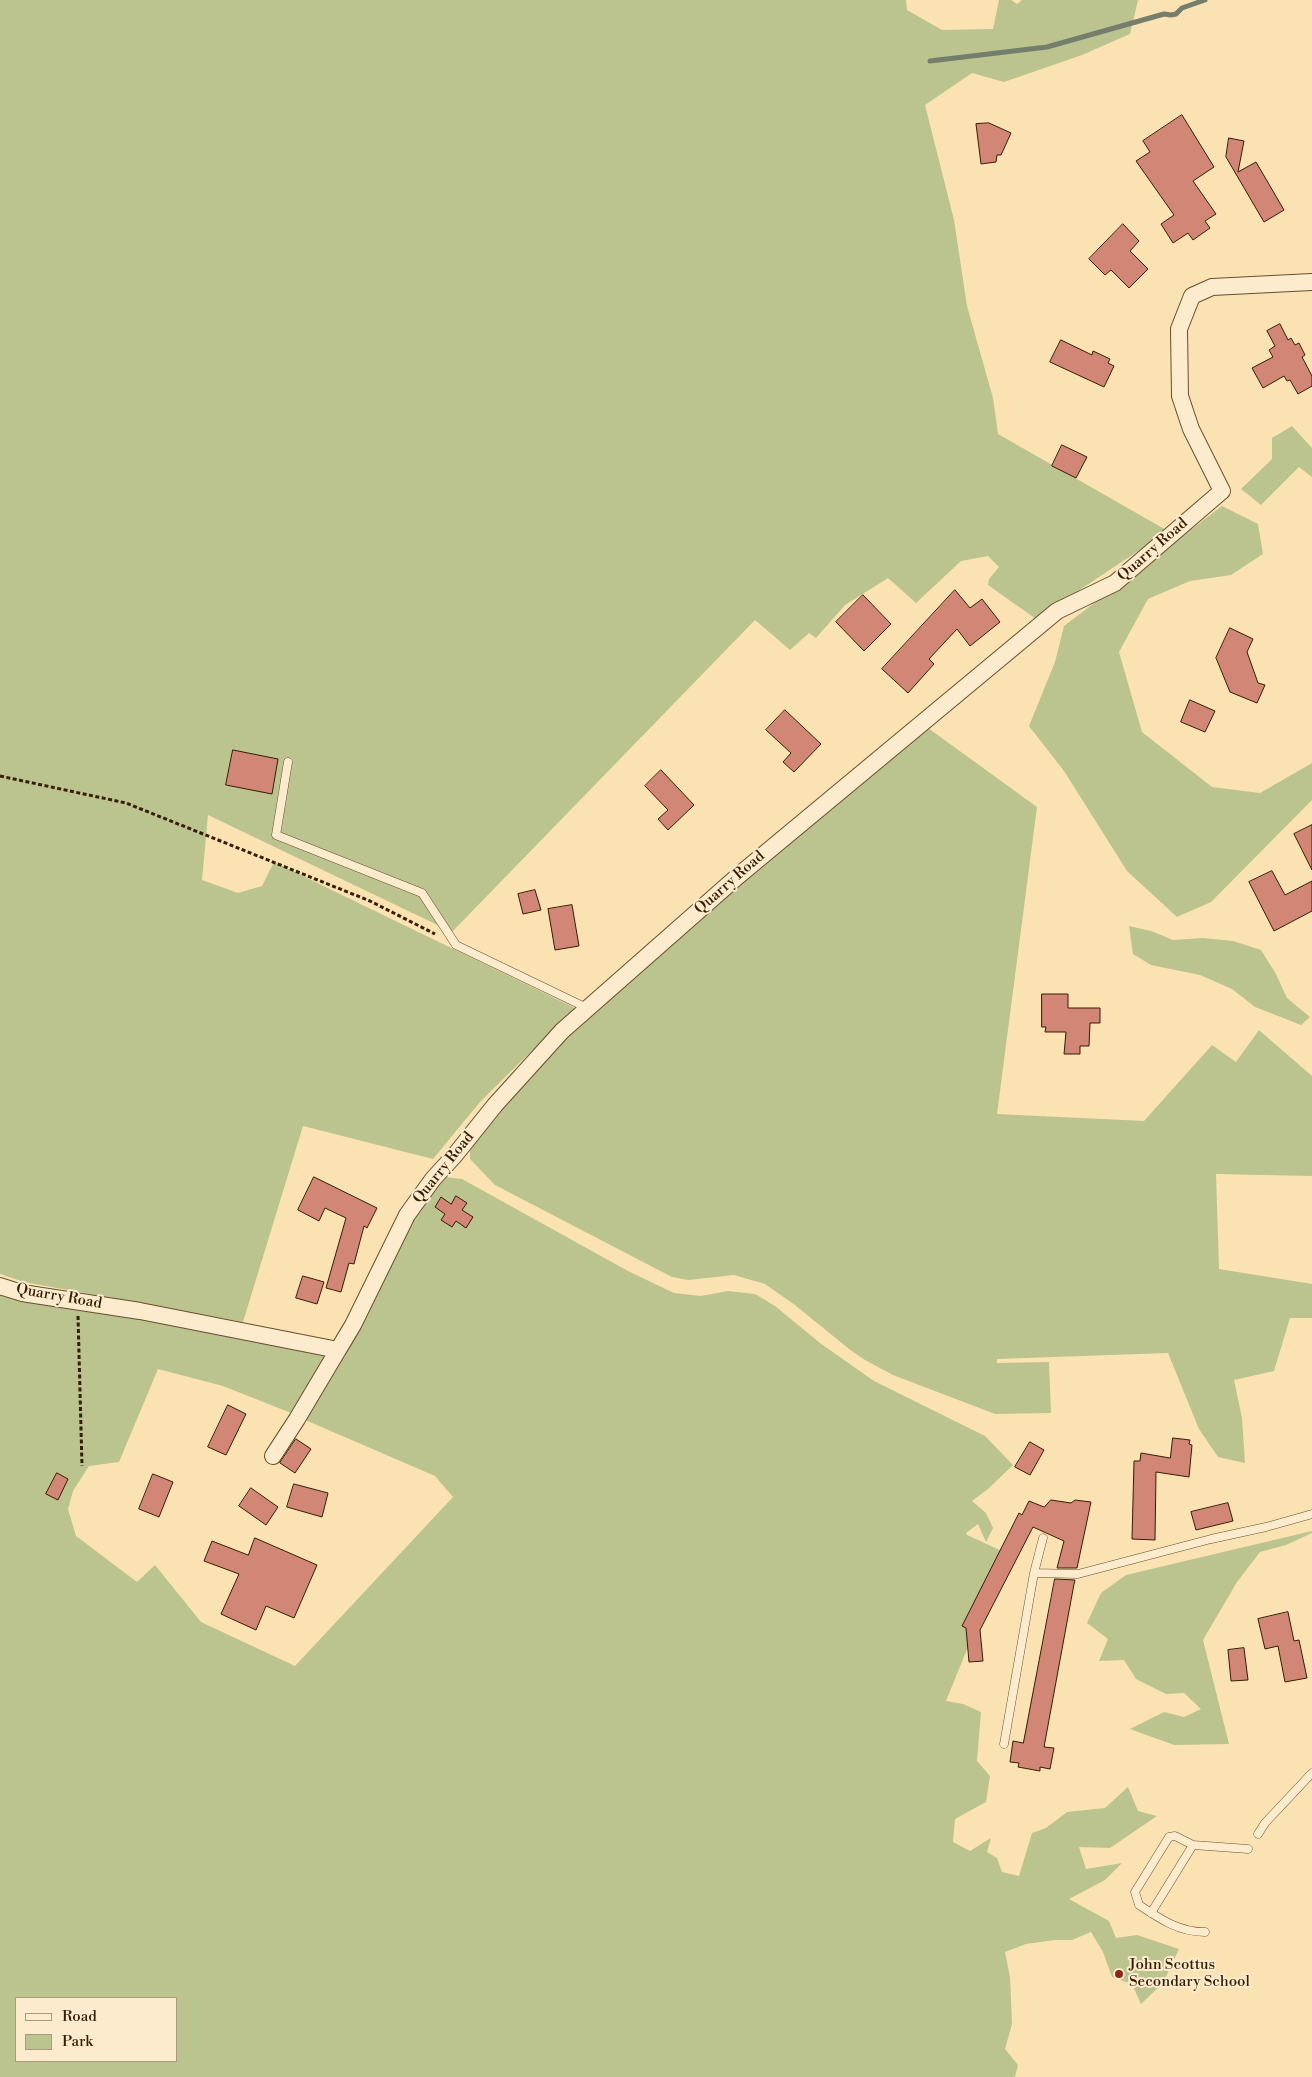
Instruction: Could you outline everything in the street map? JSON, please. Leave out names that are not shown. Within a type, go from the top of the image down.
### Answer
[{"type":"street","name":"Quarry Road","points":[[0,1286],[22,1292],[140,1311],[338,1350],[353,1325],[412,1208],[433,1179],[455,1156],[495,1105],[562,1031],[781,839],[1057,612],[1115,583],[1222,491],[1190,429],[1180,396],[1179,329],[1192,296],[1212,287],[1312,282]]},
{"type":"street","points":[[273,1456],[297,1420],[338,1350]]},
{"type":"lane","points":[[288,762],[276,835],[422,892],[456,945],[586,1008]]},
{"type":"lane","points":[[1034,1573],[1078,1574],[1312,1514]]},
{"type":"lane","points":[[1004,1744],[1034,1573],[1044,1538]]},
{"type":"lane","points":[[1258,1834],[1265,1823],[1312,1773]]},
{"type":"lane","points":[[1205,1932],[1190,1932],[1151,1913],[1139,1905],[1135,1892],[1168,1837],[1175,1836],[1193,1845],[1248,1849]]},
{"type":"lane","points":[[1151,1913],[1193,1845]]},
{"type":"path","points":[[0,776],[126,803],[370,900],[456,945]]},
{"type":"path","points":[[76,1300],[82,1466]]},
{"type":"green space","points":[[0,0],[906,0],[907,10],[942,30],[993,29],[999,0],[1011,0],[1017,4],[1022,0],[1138,0],[1130,34],[1082,55],[1004,82],[972,73],[925,105],[954,220],[967,306],[993,398],[998,434],[1168,531],[1036,619],[988,585],[989,579],[999,567],[988,556],[961,561],[916,603],[888,578],[845,605],[816,638],[809,633],[790,650],[755,620],[452,932],[208,815],[202,880],[238,893],[262,886],[274,862],[575,1008],[480,1102],[433,1159],[303,1126],[243,1322],[24,1282],[0,1274]]},
{"type":"green space","points":[[1292,426],[1312,448],[1312,477],[1299,467],[1261,505],[1241,489],[1272,459],[1272,438]]},
{"type":"green space","points":[[1222,506],[1258,524],[1263,554],[1231,575],[1190,581],[1148,599],[1119,652],[1142,732],[1212,787],[1260,793],[1312,763],[1312,800],[1211,902],[1177,917],[1127,871],[1064,771],[1029,726],[1055,662],[1064,626]]},
{"type":"green space","points":[[928,728],[1037,807],[997,1114],[1144,1121],[1212,1045],[1236,1062],[1259,1030],[1312,1076],[1312,1176],[1216,1174],[1219,1269],[1312,1284],[1312,1318],[1290,1318],[1274,1371],[1234,1380],[1242,1418],[1245,1463],[1218,1457],[1199,1429],[1168,1353],[997,1359],[997,1363],[1049,1362],[1051,1413],[995,1414],[893,1375],[865,1360],[765,1284],[734,1275],[688,1280],[672,1277],[495,1185],[470,1159],[470,1147],[551,1050],[687,929]]},
{"type":"green space","points":[[1129,926],[1151,931],[1173,940],[1203,938],[1233,941],[1261,950],[1276,974],[1287,998],[1310,1017],[1301,1025],[1255,1007],[1232,989],[1200,975],[1151,965],[1133,954]]},
{"type":"green space","points":[[444,1177],[462,1179],[628,1271],[674,1293],[701,1296],[728,1291],[755,1294],[775,1306],[820,1343],[874,1381],[985,1436],[1013,1465],[988,1489],[972,1501],[986,1513],[993,1528],[986,1542],[978,1524],[966,1533],[1002,1551],[994,1583],[946,1701],[963,1704],[981,1712],[977,1761],[990,1776],[986,1802],[955,1819],[953,1842],[970,1851],[991,1838],[987,1852],[997,1858],[1002,1872],[1019,1876],[1032,1833],[1046,1828],[1067,1812],[1105,1808],[1128,1787],[1138,1811],[1157,1816],[1110,1848],[1079,1847],[1086,1869],[1122,1863],[1105,1880],[1069,1899],[1109,1921],[1116,1938],[1137,1935],[1179,1949],[1163,1983],[1141,2004],[1132,1984],[1112,1977],[1103,1952],[1091,1932],[1072,1940],[1026,1944],[1005,1952],[1010,1977],[1012,2024],[1005,2049],[1018,2065],[1015,2077],[0,2077],[0,1290],[330,1353],[291,1413],[223,1386],[158,1369],[119,1462],[89,1466],[73,1491],[68,1509],[76,1536],[137,1582],[155,1565],[201,1622],[295,1666],[453,1497],[435,1476],[303,1419],[358,1332],[422,1204]]},
{"type":"green space","points":[[1312,1531],[1312,1533],[1286,1545],[1260,1552],[1237,1582],[1203,1640],[1229,1744],[1174,1745],[1130,1729],[1164,1712],[1184,1717],[1201,1709],[1184,1693],[1166,1694],[1136,1679],[1124,1660],[1099,1661],[1108,1639],[1087,1623],[1101,1593],[1126,1575]]},
{"type":"building","points":[[1182,115],[1214,167],[1193,181],[1216,214],[1205,221],[1210,228],[1193,240],[1188,233],[1173,243],[1161,224],[1174,215],[1136,161],[1150,152],[1143,141]]},
{"type":"building","points":[[989,123],[1011,133],[1001,155],[997,155],[996,162],[981,164],[976,124]]},
{"type":"building","points":[[1229,138],[1244,141],[1238,172],[1256,162],[1284,210],[1264,222],[1226,157]]},
{"type":"building","points":[[1123,224],[1139,241],[1130,251],[1148,269],[1129,288],[1111,270],[1105,275],[1089,259]]},
{"type":"building","points":[[1280,324],[1288,340],[1291,338],[1295,345],[1299,343],[1305,355],[1302,357],[1312,376],[1312,386],[1298,394],[1290,380],[1287,381],[1284,376],[1263,388],[1252,368],[1273,357],[1269,350],[1275,346],[1267,331]]},
{"type":"building","points":[[1061,340],[1092,355],[1093,351],[1110,359],[1108,363],[1114,366],[1104,387],[1050,362]]},
{"type":"building","points":[[1062,445],[1087,457],[1076,478],[1052,466]]},
{"type":"building","points":[[955,590],[970,608],[982,599],[1000,622],[970,646],[957,629],[929,659],[934,664],[908,693],[882,669]]},
{"type":"building","points":[[863,595],[891,624],[864,651],[836,622]]},
{"type":"building","points":[[1230,628],[1253,639],[1247,652],[1258,683],[1265,685],[1257,703],[1230,692],[1216,658]]},
{"type":"building","points":[[1190,700],[1215,711],[1205,732],[1181,722]]},
{"type":"building","points":[[785,710],[821,744],[794,772],[783,762],[791,753],[766,730]]},
{"type":"building","points":[[233,750],[278,759],[272,794],[226,785]]},
{"type":"building","points":[[661,770],[694,805],[668,830],[658,819],[668,810],[645,786]]},
{"type":"building","points":[[1312,825],[1312,870],[1294,834]]},
{"type":"building","points":[[1272,871],[1285,895],[1312,881],[1312,911],[1274,931],[1249,882]]},
{"type":"building","points":[[535,890],[541,910],[523,914],[518,894]]},
{"type":"building","points":[[572,905],[579,946],[555,950],[548,909]]},
{"type":"building","points":[[1042,994],[1068,994],[1068,1008],[1100,1008],[1100,1023],[1090,1023],[1089,1046],[1080,1046],[1080,1054],[1064,1054],[1066,1032],[1045,1032],[1046,1027],[1042,1027]]},
{"type":"building","points":[[314,1177],[377,1208],[367,1228],[364,1226],[354,1264],[349,1263],[341,1292],[326,1288],[346,1218],[325,1208],[319,1221],[298,1210]]},
{"type":"building","points":[[456,1196],[467,1203],[462,1210],[473,1217],[466,1228],[456,1221],[452,1227],[441,1220],[445,1214],[435,1207],[441,1197],[451,1204]]},
{"type":"building","points":[[303,1276],[324,1282],[317,1304],[296,1298]]},
{"type":"building","points":[[228,1405],[246,1414],[226,1455],[208,1447]]},
{"type":"building","points":[[1173,1438],[1190,1440],[1189,1444],[1192,1445],[1189,1477],[1156,1472],[1155,1540],[1132,1539],[1134,1461],[1140,1461],[1141,1453],[1170,1458]]},
{"type":"building","points":[[296,1439],[311,1449],[295,1473],[280,1463]]},
{"type":"building","points":[[1030,1442],[1044,1450],[1030,1475],[1015,1467]]},
{"type":"building","points":[[57,1473],[68,1479],[58,1500],[46,1494]]},
{"type":"building","points":[[153,1474],[173,1482],[159,1517],[139,1509]]},
{"type":"building","points":[[294,1484],[328,1493],[322,1517],[287,1507]]},
{"type":"building","points":[[251,1488],[278,1507],[266,1525],[239,1506]]},
{"type":"building","points":[[1051,1500],[1071,1503],[1075,1500],[1091,1502],[1077,1568],[1057,1568],[1064,1541],[1033,1527],[980,1630],[983,1661],[969,1662],[966,1628],[962,1626],[1019,1513],[1022,1515],[1029,1501],[1044,1507]]},
{"type":"building","points":[[1228,1503],[1233,1521],[1196,1530],[1191,1512]]},
{"type":"building","points":[[255,1538],[317,1565],[294,1618],[266,1606],[256,1630],[221,1614],[239,1574],[204,1561],[212,1541],[248,1555]]},
{"type":"building","points":[[1055,1579],[1075,1580],[1044,1747],[1054,1748],[1050,1769],[1040,1767],[1040,1771],[1018,1767],[1019,1763],[1010,1762],[1013,1741],[1023,1743]]},
{"type":"building","points":[[1288,1612],[1294,1641],[1299,1640],[1307,1678],[1285,1682],[1278,1646],[1265,1649],[1258,1619]]},
{"type":"building","points":[[1244,1648],[1248,1680],[1231,1681],[1228,1650]]},
{"type":"waterway","points":[[930,61],[1047,47],[1164,14],[1176,14],[1182,8],[1205,0]]},
{"type":"place","name":"John Scottus Secondary School","points":[[1119,1974]]}]
